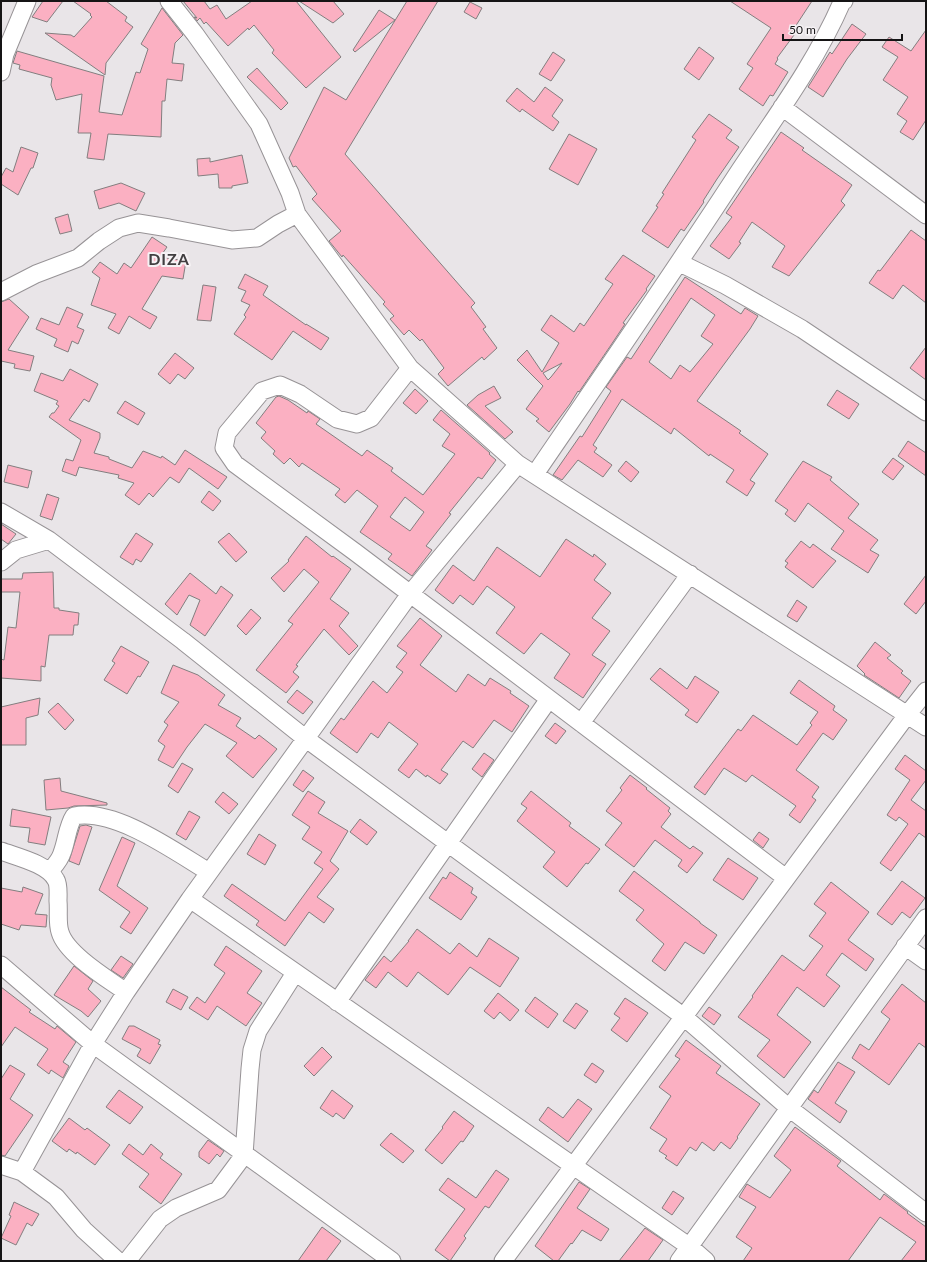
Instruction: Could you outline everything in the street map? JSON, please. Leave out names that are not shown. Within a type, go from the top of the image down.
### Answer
[{"type":"street","points":[[1,72],[5,54],[28,1]]},
{"type":"street","points":[[169,1],[195,34],[259,124],[298,214],[410,368],[518,464],[926,727]]},
{"type":"street","points":[[535,474],[680,262],[798,83],[833,23],[842,1]]},
{"type":"street","points":[[782,107],[926,215]]},
{"type":"street","points":[[1,292],[36,274],[78,258],[99,241],[119,228],[138,223],[232,240],[257,238],[278,224],[298,214]]},
{"type":"street","points":[[680,262],[725,285],[802,329],[926,412]]},
{"type":"street","points":[[410,368],[371,418],[357,424],[337,419],[300,394],[280,385],[262,391],[227,433],[224,448],[235,464],[550,699],[786,878]]},
{"type":"street","points":[[22,1172],[93,1044],[126,992],[190,899],[410,594],[518,464]]},
{"type":"street","points":[[1,512],[49,540],[183,641],[305,738],[684,1017],[789,1108],[926,1213]]},
{"type":"street","points":[[1,562],[16,550],[49,540]]},
{"type":"street","points":[[581,723],[690,574]]},
{"type":"street","points":[[503,1261],[926,691]]},
{"type":"street","points":[[337,1002],[447,843],[550,699]]},
{"type":"street","points":[[50,871],[58,862],[62,853],[69,823],[74,816],[84,814],[94,815],[123,823],[158,841],[209,872]]},
{"type":"street","points":[[1,851],[50,871],[57,881],[59,931],[64,941],[88,965],[126,992]]},
{"type":"street","points":[[190,899],[690,1247],[706,1261]]},
{"type":"street","points":[[680,1261],[926,918]]},
{"type":"street","points":[[906,946],[926,961]]},
{"type":"street","points":[[1,965],[93,1044],[392,1261]]},
{"type":"street","points":[[126,1261],[160,1219],[176,1208],[218,1190],[244,1154],[252,1050],[258,1031],[295,973]]},
{"type":"street","points":[[1,1165],[22,1172],[56,1197],[84,1230],[118,1261]]},
{"type":"building","points":[[43,1],[63,1],[47,22],[32,17]]},
{"type":"building","points":[[73,1],[106,1],[127,17],[125,21],[133,27],[106,63],[105,75],[45,33],[71,35],[74,37],[92,17],[90,15],[91,14]]},
{"type":"building","points":[[183,1],[204,1],[210,9],[217,5],[226,19],[252,1],[296,1],[341,57],[306,88],[272,53],[274,50],[254,25],[249,30],[248,28],[228,46],[206,22],[204,24],[200,18],[197,21],[194,17],[197,18]]},
{"type":"building","points":[[299,1],[333,1],[344,14],[333,23]]},
{"type":"building","points":[[407,1],[438,1],[345,154],[475,303],[471,307],[486,327],[483,329],[497,348],[484,360],[482,357],[448,386],[438,374],[444,368],[422,339],[420,341],[409,330],[404,335],[390,319],[394,316],[383,304],[385,302],[343,255],[342,257],[329,241],[341,231],[312,199],[317,194],[296,166],[293,167],[289,158],[324,87],[346,100]]},
{"type":"building","points":[[730,1],[812,1],[791,33],[794,35],[777,58],[778,59],[775,64],[788,72],[773,96],[770,95],[763,106],[739,89],[753,68],[747,64],[771,28]]},
{"type":"building","points":[[470,2],[482,8],[476,19],[464,12]]},
{"type":"building","points":[[162,8],[183,35],[175,43],[172,63],[184,64],[182,81],[167,79],[165,101],[162,101],[161,137],[108,134],[104,160],[87,158],[91,133],[78,133],[82,94],[56,100],[51,85],[52,78],[19,69],[20,65],[13,63],[17,51],[104,76],[99,112],[122,115],[136,72],[140,73],[148,49],[141,44]]},
{"type":"building","points":[[379,10],[395,20],[355,52],[353,50]]},
{"type":"building","points":[[852,24],[866,34],[847,59],[823,97],[808,87],[830,52],[832,54]]},
{"type":"building","points":[[926,30],[926,120],[913,140],[900,132],[907,121],[897,114],[908,97],[883,80],[898,57],[882,47],[889,37],[911,51]]},
{"type":"building","points":[[699,47],[714,58],[699,80],[684,69]]},
{"type":"building","points":[[553,52],[565,60],[551,81],[539,74]]},
{"type":"building","points":[[257,68],[288,103],[281,110],[247,77]]},
{"type":"building","points":[[545,87],[563,100],[552,116],[559,122],[553,131],[522,109],[520,112],[506,101],[517,88],[534,102]]},
{"type":"building","points":[[709,114],[732,130],[726,138],[739,147],[684,231],[681,229],[668,248],[642,231],[658,207],[656,206],[664,194],[662,193],[696,140],[692,137]]},
{"type":"building","points":[[781,132],[804,148],[802,150],[852,185],[841,201],[845,205],[789,276],[772,267],[785,246],[752,222],[739,242],[741,243],[729,259],[710,246],[732,217],[726,213]]},
{"type":"building","points":[[569,134],[597,149],[578,185],[549,169]]},
{"type":"building","points":[[21,147],[38,153],[33,168],[31,168],[18,195],[1,184],[1,177],[6,168],[13,172]]},
{"type":"building","points":[[242,155],[248,183],[232,186],[232,188],[219,188],[218,174],[198,176],[197,159],[210,158],[210,162]]},
{"type":"building","points":[[121,183],[145,193],[136,211],[119,203],[99,209],[94,191]]},
{"type":"building","points":[[68,214],[72,231],[60,234],[55,218]]},
{"type":"building","points":[[911,230],[926,241],[926,303],[903,285],[893,299],[869,283]]},
{"type":"building","points":[[152,237],[167,247],[160,257],[186,261],[183,279],[162,276],[142,309],[157,317],[150,329],[129,316],[119,334],[108,328],[116,314],[91,305],[100,278],[92,272],[100,262],[117,274],[124,263],[131,268]]},
{"type":"building","points":[[623,255],[655,276],[646,289],[647,290],[623,323],[625,324],[611,345],[579,392],[578,391],[549,432],[536,421],[539,419],[526,409],[543,386],[517,360],[527,350],[542,372],[559,343],[541,330],[551,315],[574,332],[580,323],[584,326],[613,284],[605,279]],"holes":[[[562,363],[548,380],[543,373]]]},
{"type":"building","points":[[245,274],[268,286],[263,295],[306,325],[329,338],[321,350],[293,331],[272,360],[234,334],[246,317],[244,315],[250,305],[241,301],[246,291],[238,288]]},
{"type":"building","points":[[685,277],[741,314],[745,308],[758,316],[697,401],[741,431],[739,433],[768,454],[750,480],[755,483],[747,496],[726,482],[734,470],[710,454],[709,456],[674,428],[671,434],[622,399],[593,445],[597,448],[594,452],[612,465],[603,477],[578,460],[562,480],[553,475],[580,436],[582,437],[611,391],[606,387],[627,357],[631,359]],"holes":[[[691,298],[715,315],[701,336],[713,344],[690,372],[680,365],[671,379],[649,362]]]},
{"type":"building","points":[[203,285],[216,287],[211,321],[197,320]]},
{"type":"building","points":[[9,299],[29,317],[8,350],[34,356],[30,371],[14,368],[15,364],[1,361],[1,302]]},
{"type":"building","points":[[67,307],[83,314],[77,327],[84,330],[78,344],[72,341],[68,352],[54,346],[57,339],[36,329],[41,318],[59,325]]},
{"type":"building","points":[[926,347],[926,380],[910,368]]},
{"type":"building","points":[[175,353],[194,368],[185,379],[178,374],[170,384],[158,374]]},
{"type":"building","points":[[70,369],[98,384],[89,402],[84,399],[69,420],[100,433],[100,438],[94,453],[109,457],[109,459],[132,468],[143,451],[161,458],[162,456],[175,465],[185,450],[227,477],[218,489],[189,468],[179,483],[170,477],[153,497],[149,493],[139,505],[125,495],[134,483],[118,478],[119,475],[79,467],[76,476],[62,471],[66,459],[73,461],[81,440],[49,417],[59,406],[56,404],[58,401],[34,391],[41,373],[63,381]]},
{"type":"building","points":[[494,386],[501,398],[485,406],[513,432],[505,439],[467,405],[478,395]]},
{"type":"building","points":[[415,389],[428,401],[416,414],[403,403]]},
{"type":"building","points":[[837,390],[859,404],[849,419],[827,405]]},
{"type":"building","points":[[279,396],[288,400],[307,413],[308,411],[320,419],[316,424],[362,456],[367,450],[393,468],[391,471],[423,495],[455,454],[442,446],[450,434],[433,420],[441,410],[496,460],[482,479],[478,477],[449,513],[451,514],[426,546],[432,550],[412,576],[388,559],[392,554],[360,532],[378,506],[357,490],[345,503],[335,495],[340,489],[302,463],[299,467],[290,458],[284,464],[273,454],[275,451],[261,438],[266,432],[256,423],[276,397]],"holes":[[[405,497],[424,512],[410,531],[390,517]]]},
{"type":"building","points":[[125,401],[145,413],[138,425],[117,413]]},
{"type":"building","points":[[908,441],[926,453],[926,476],[898,456]]},
{"type":"building","points":[[893,458],[904,466],[893,480],[882,472]]},
{"type":"building","points":[[626,461],[639,472],[631,482],[618,471]]},
{"type":"building","points":[[803,461],[832,477],[830,480],[859,504],[848,518],[878,540],[870,550],[879,555],[868,573],[831,549],[844,531],[808,503],[795,522],[785,514],[788,510],[775,501]]},
{"type":"building","points":[[8,465],[32,471],[28,488],[4,482]]},
{"type":"building","points":[[209,491],[221,501],[213,511],[201,502]]},
{"type":"building","points":[[47,494],[59,498],[52,520],[40,516]]},
{"type":"building","points":[[1,524],[16,534],[8,544],[1,539]]},
{"type":"building","points":[[136,533],[153,544],[141,562],[136,559],[133,565],[120,557]]},
{"type":"building","points":[[229,533],[247,552],[236,562],[218,542]]},
{"type":"building","points":[[306,536],[332,557],[333,556],[351,569],[330,599],[349,613],[339,626],[358,646],[349,655],[324,629],[296,665],[298,666],[293,672],[299,677],[286,693],[256,670],[293,624],[288,621],[319,582],[304,569],[284,592],[271,578],[289,561],[288,560]]},
{"type":"building","points":[[566,539],[593,557],[594,554],[606,564],[594,580],[611,593],[592,618],[610,631],[592,655],[606,664],[583,698],[554,678],[570,654],[541,633],[524,654],[496,633],[515,607],[487,586],[473,605],[460,595],[453,604],[435,590],[453,565],[474,581],[497,547],[540,577]]},
{"type":"building","points":[[801,541],[810,548],[813,544],[836,561],[813,588],[785,567],[788,563],[785,561]]},
{"type":"building","points":[[53,572],[54,608],[79,613],[78,625],[74,625],[73,635],[49,635],[45,667],[41,666],[41,681],[1,678],[1,659],[4,660],[8,627],[16,628],[20,592],[1,592],[1,579],[22,579],[23,573]]},
{"type":"building","points":[[190,573],[216,594],[221,586],[233,595],[205,636],[190,625],[200,600],[189,595],[177,615],[165,604]]},
{"type":"building","points":[[926,575],[926,601],[916,614],[904,604]]},
{"type":"building","points":[[797,600],[807,607],[797,622],[787,616]]},
{"type":"building","points":[[251,609],[261,618],[246,635],[237,626]]},
{"type":"building","points":[[420,618],[442,636],[420,665],[456,692],[468,674],[485,686],[490,678],[511,691],[510,693],[529,706],[512,732],[494,720],[473,748],[463,741],[441,770],[448,774],[440,784],[427,775],[426,777],[416,769],[409,778],[398,770],[418,744],[389,722],[378,738],[371,733],[357,753],[330,733],[341,718],[344,720],[373,681],[387,693],[403,672],[396,667],[407,653],[397,646]]},
{"type":"building","points":[[875,642],[891,655],[887,658],[903,671],[901,673],[911,681],[899,698],[864,675],[865,674],[857,666]]},
{"type":"building","points":[[121,646],[149,662],[127,694],[104,680],[115,663],[112,661]]},
{"type":"building","points":[[173,665],[198,675],[225,695],[218,705],[241,718],[236,726],[255,739],[259,735],[277,749],[253,778],[226,756],[237,743],[205,724],[173,768],[158,760],[165,746],[158,741],[168,725],[164,722],[179,702],[161,693]]},
{"type":"building","points":[[660,668],[687,689],[695,676],[719,692],[697,723],[685,715],[689,710],[650,679]]},
{"type":"building","points":[[799,680],[835,706],[833,710],[847,720],[833,740],[823,733],[796,770],[819,787],[812,797],[816,800],[800,823],[789,815],[796,806],[752,775],[746,782],[724,768],[705,795],[694,787],[738,729],[741,731],[753,715],[797,745],[812,725],[810,723],[818,712],[790,693]]},
{"type":"building","points":[[297,690],[313,702],[303,714],[287,702]]},
{"type":"building","points":[[40,698],[38,715],[26,718],[26,745],[1,745],[1,707]]},
{"type":"building","points":[[58,703],[74,720],[65,730],[48,712]]},
{"type":"building","points":[[555,723],[566,731],[556,744],[545,736]]},
{"type":"building","points":[[484,753],[494,760],[482,777],[472,769]]},
{"type":"building","points":[[905,755],[926,771],[926,780],[911,800],[926,811],[926,838],[919,833],[891,871],[880,863],[908,824],[899,817],[896,821],[887,815],[910,780],[895,769]]},
{"type":"building","points":[[182,763],[193,769],[178,793],[168,786]]},
{"type":"building","points":[[303,770],[314,778],[303,792],[293,785]]},
{"type":"building","points":[[630,775],[670,808],[668,811],[671,814],[661,827],[690,849],[693,846],[703,853],[687,873],[678,866],[682,860],[655,840],[634,867],[605,845],[622,823],[606,811],[622,790],[620,788]]},
{"type":"building","points":[[60,778],[61,791],[107,803],[107,805],[74,806],[46,810],[44,780]]},
{"type":"building","points":[[308,791],[325,802],[318,813],[348,831],[330,861],[339,869],[317,897],[334,909],[324,923],[309,912],[285,946],[256,925],[259,921],[224,896],[232,884],[285,921],[323,869],[314,863],[322,852],[302,839],[310,827],[292,815]]},
{"type":"building","points":[[531,791],[571,823],[569,826],[600,849],[588,864],[586,863],[567,887],[543,867],[555,852],[517,821],[527,808],[521,804]]},
{"type":"building","points":[[223,792],[238,804],[229,814],[215,802]]},
{"type":"building","points":[[12,809],[51,817],[45,845],[28,842],[30,828],[10,826]]},
{"type":"building","points":[[189,811],[200,817],[186,840],[176,834]]},
{"type":"building","points":[[360,819],[377,832],[367,845],[350,832]]},
{"type":"building","points":[[86,825],[92,827],[79,865],[69,861],[80,826]]},
{"type":"building","points":[[759,832],[769,839],[763,848],[753,840]]},
{"type":"building","points":[[259,834],[276,845],[265,865],[247,854]]},
{"type":"building","points":[[122,837],[135,843],[117,886],[148,908],[131,934],[120,927],[130,912],[99,890]]},
{"type":"building","points":[[728,858],[758,878],[743,900],[713,880]]},
{"type":"building","points":[[634,871],[717,935],[704,954],[685,942],[665,971],[652,961],[664,944],[636,920],[644,910],[619,891]]},
{"type":"building","points":[[450,872],[473,888],[471,893],[477,897],[461,920],[429,898],[443,877],[446,879]]},
{"type":"building","points":[[902,881],[925,898],[910,918],[902,912],[892,925],[877,914]]},
{"type":"building","points":[[831,882],[869,912],[848,940],[874,959],[866,971],[842,953],[826,975],[840,986],[824,1007],[797,987],[777,1015],[811,1042],[784,1078],[757,1056],[770,1040],[738,1017],[782,955],[804,971],[823,946],[809,936],[826,913],[814,904]]},
{"type":"building","points":[[23,887],[43,894],[35,914],[47,915],[46,927],[21,925],[19,930],[1,924],[1,888],[22,892]]},
{"type":"building","points":[[417,929],[450,954],[459,943],[477,957],[489,938],[519,958],[500,987],[470,967],[448,995],[418,972],[407,987],[388,972],[376,988],[365,980],[384,956],[391,962]]},
{"type":"building","points":[[226,946],[262,971],[247,993],[262,1003],[246,1026],[217,1006],[208,1020],[189,1008],[197,997],[205,1003],[225,973],[214,965]]},
{"type":"building","points":[[121,956],[133,964],[123,978],[111,970]]},
{"type":"building","points":[[74,966],[93,981],[88,989],[101,1001],[88,1017],[81,1011],[54,995]]},
{"type":"building","points":[[902,984],[926,1003],[926,1048],[919,1043],[889,1085],[852,1058],[860,1044],[869,1050],[890,1019],[881,1012]]},
{"type":"building","points":[[1,987],[31,1010],[29,1012],[55,1029],[57,1026],[76,1042],[63,1062],[69,1066],[63,1078],[51,1070],[49,1074],[37,1065],[48,1049],[15,1027],[1,1047]]},
{"type":"building","points":[[173,989],[188,997],[181,1010],[166,1002]]},
{"type":"building","points":[[498,993],[519,1010],[510,1021],[500,1012],[494,1019],[484,1011]]},
{"type":"building","points":[[535,997],[558,1014],[548,1028],[525,1011]]},
{"type":"building","points":[[625,998],[648,1013],[627,1042],[611,1030],[620,1018],[614,1014]]},
{"type":"building","points":[[576,1003],[588,1011],[575,1029],[563,1021]]},
{"type":"building","points":[[709,1007],[721,1015],[714,1025],[702,1016]]},
{"type":"building","points":[[129,1026],[134,1026],[160,1040],[158,1044],[161,1045],[150,1064],[137,1056],[141,1049],[122,1039]]},
{"type":"building","points":[[686,1040],[721,1066],[716,1073],[760,1104],[730,1149],[721,1142],[714,1151],[702,1142],[696,1151],[690,1147],[677,1166],[665,1158],[667,1156],[659,1151],[667,1139],[650,1128],[671,1096],[659,1087],[680,1059],[675,1056]]},
{"type":"building","points":[[322,1047],[332,1057],[314,1076],[304,1066]]},
{"type":"building","points":[[838,1062],[855,1072],[835,1103],[847,1111],[840,1123],[808,1099],[814,1090],[818,1093]]},
{"type":"building","points":[[592,1063],[604,1071],[596,1083],[584,1075]]},
{"type":"building","points":[[10,1065],[25,1074],[10,1099],[33,1115],[5,1156],[1,1155],[1,1079]]},
{"type":"building","points":[[119,1090],[143,1107],[130,1124],[106,1107]]},
{"type":"building","points":[[332,1090],[353,1106],[344,1119],[336,1113],[333,1117],[320,1108]]},
{"type":"building","points":[[578,1099],[592,1109],[568,1142],[539,1120],[548,1107],[563,1118]]},
{"type":"building","points":[[454,1111],[474,1126],[463,1142],[461,1141],[442,1164],[425,1150],[443,1128],[442,1127]]},
{"type":"building","points":[[69,1118],[85,1130],[87,1128],[110,1145],[95,1165],[77,1152],[76,1154],[69,1149],[67,1152],[52,1141]]},
{"type":"building","points":[[795,1127],[841,1161],[837,1166],[880,1200],[884,1194],[926,1227],[926,1261],[901,1261],[916,1242],[880,1217],[848,1261],[743,1261],[752,1248],[736,1237],[756,1207],[739,1197],[747,1184],[770,1198],[791,1170],[774,1156]]},
{"type":"building","points":[[391,1133],[414,1151],[403,1163],[380,1145]]},
{"type":"building","points":[[208,1140],[224,1151],[220,1157],[217,1154],[209,1164],[199,1157],[199,1152]]},
{"type":"building","points":[[129,1144],[143,1155],[151,1144],[163,1154],[160,1158],[182,1174],[161,1204],[139,1187],[149,1174],[122,1154]]},
{"type":"building","points":[[496,1170],[509,1179],[489,1208],[485,1206],[464,1236],[466,1238],[450,1261],[435,1250],[465,1209],[439,1190],[448,1178],[476,1198]]},
{"type":"building","points":[[579,1182],[590,1189],[577,1208],[609,1229],[601,1241],[582,1230],[558,1261],[554,1261],[535,1246]]},
{"type":"building","points":[[673,1191],[684,1198],[672,1215],[662,1208]]},
{"type":"building","points":[[14,1202],[39,1214],[32,1226],[27,1223],[16,1245],[1,1238],[11,1216],[9,1215]]},
{"type":"building","points":[[322,1227],[341,1241],[326,1261],[298,1261]]},
{"type":"building","points":[[645,1228],[663,1240],[648,1261],[619,1261]]},
{"type":"district","name":"DIZA","points":[[169,258]]}]
